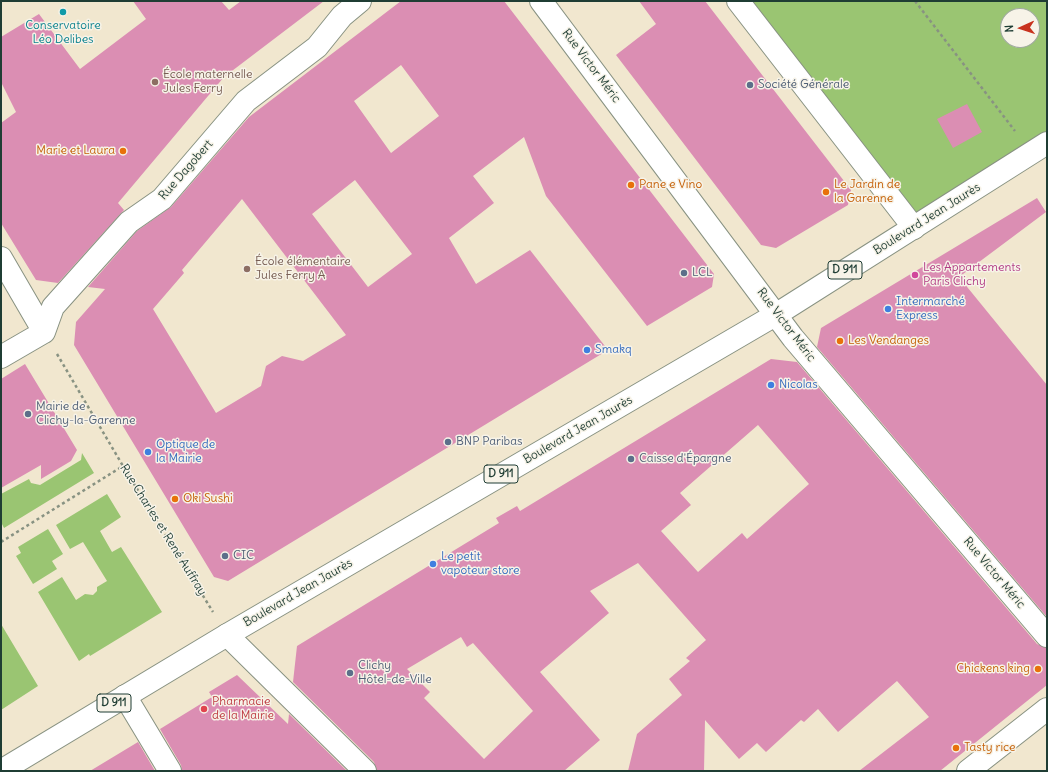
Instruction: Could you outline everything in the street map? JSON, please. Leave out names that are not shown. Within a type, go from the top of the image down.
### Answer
[{"type":"street","name":"Rue Dagobert","points":[[44,332],[53,308],[130,222],[162,199],[246,101],[317,47],[342,16],[360,1]]},
{"type":"street","name":"Rue Victor Méric","points":[[541,1],[777,314],[793,338],[1047,636]]},
{"type":"street","points":[[738,1],[914,228]]},
{"type":"street","name":"Boulevard Jean Jaurès","points":[[1,771],[227,635],[777,314],[1039,148]]},
{"type":"street","points":[[1,258],[44,332],[1,358]]},
{"type":"street","points":[[227,635],[365,771]]},
{"type":"street","points":[[125,696],[170,771]]},
{"type":"street","points":[[968,771],[1047,709]]},
{"type":"path","points":[[915,1],[1039,148]]},
{"type":"path","name":"Rue Charles et René Auffray","points":[[44,332],[123,466],[227,635]]},
{"type":"path","points":[[1,542],[123,466]]},
{"type":"green space","points":[[738,1],[1047,1],[1047,143],[914,228]]},
{"type":"green space","points":[[82,453],[94,473],[4,528],[1,522],[1,494],[29,479],[31,483],[40,485],[81,460]]},
{"type":"green space","points":[[107,494],[121,517],[100,531],[112,552],[121,547],[162,612],[90,656],[89,654],[79,661],[38,592],[62,577],[76,600],[85,594],[93,595],[97,591],[97,587],[107,581],[83,542],[70,549],[56,525]]},
{"type":"green space","points":[[48,529],[63,554],[52,561],[57,569],[33,584],[16,556],[21,553],[18,547]]},
{"type":"green space","points":[[1,624],[38,686],[1,710]]},
{"type":"building","points":[[133,1],[221,1],[229,10],[241,1],[324,1],[224,77],[118,203],[124,210],[58,283],[36,280],[1,223],[1,123],[16,112],[1,82],[1,37],[39,14],[80,69],[146,19]]},
{"type":"building","points":[[401,1],[504,1],[714,274],[712,287],[647,326],[546,196],[524,137],[473,176],[494,203],[449,238],[476,284],[530,250],[608,350],[228,581],[214,577],[74,345],[76,322],[105,289],[88,287],[137,231],[171,207],[249,117]],"holes":[[[401,65],[439,116],[391,153],[354,101]],[[355,180],[412,254],[368,287],[312,214]],[[242,199],[346,335],[303,361],[282,356],[266,366],[261,386],[216,413],[153,309],[184,273],[182,270]]]},
{"type":"building","points":[[639,1],[705,1],[851,190],[848,205],[776,248],[761,245],[616,55],[656,24]]},
{"type":"building","points":[[967,104],[982,132],[953,148],[937,119]]},
{"type":"building","points":[[1037,198],[1046,212],[959,277],[1047,385],[1047,617],[817,347],[821,328]]},
{"type":"building","points":[[771,359],[797,362],[1037,644],[1047,648],[1047,685],[940,771],[859,771],[929,717],[897,681],[838,732],[818,709],[804,722],[801,720],[766,752],[757,743],[739,759],[705,720],[704,771],[628,771],[637,734],[682,695],[669,679],[690,661],[686,658],[706,640],[638,563],[590,591],[609,613],[540,672],[600,740],[564,771],[377,771],[374,762],[293,682],[297,646],[499,523],[496,518],[517,506],[520,511]],"holes":[[[758,425],[809,484],[747,539],[742,533],[698,572],[661,531],[691,505],[680,493]],[[461,637],[467,647],[473,643],[533,711],[484,759],[424,698],[430,692],[407,669]]]},
{"type":"building","name":"Mairie de Clichy-la-Garenne","points":[[25,364],[77,450],[71,461],[41,479],[41,465],[1,488],[1,379]]},
{"type":"building","points":[[237,675],[288,724],[289,714],[347,771],[182,771],[181,765],[160,729],[212,697],[209,692]]},
{"type":"building","points":[[138,742],[155,771],[90,771]]},
{"type":"place","name":"Conservatoire Léo Delibes","points":[[63,12]]},
{"type":"place","name":"École maternelle Jules Ferry","points":[[155,82]]},
{"type":"place","name":"Société Générale","points":[[750,85]]},
{"type":"place","name":"Marie et Laura","points":[[123,151]]},
{"type":"place","name":"Pane e Vino","points":[[631,185]]},
{"type":"place","name":"Le Jardin de la Garenne","points":[[826,192]]},
{"type":"place","name":"École élémentaire Jules Ferry A","points":[[247,269]]},
{"type":"place","name":"LCL","points":[[684,273]]},
{"type":"place","name":"Les Appartements Paris Clichy","points":[[915,275]]},
{"type":"place","name":"Intermarché Express","points":[[888,309]]},
{"type":"place","name":"Les Vendanges","points":[[840,341]]},
{"type":"place","name":"Smakq","points":[[587,350]]},
{"type":"place","name":"Nicolas","points":[[771,385]]},
{"type":"place","name":"Mairie de Clichy-la-Garenne","points":[[28,414]]},
{"type":"place","name":"BNP Paribas","points":[[448,442]]},
{"type":"place","name":"Optique de la Mairie","points":[[148,452]]},
{"type":"place","name":"Caisse d'Épargne","points":[[631,459]]},
{"type":"place","name":"Oki Sushi","points":[[175,499]]},
{"type":"place","name":"CIC","points":[[225,556]]},
{"type":"place","name":"Le petit vapoteur store","points":[[433,564]]},
{"type":"place","name":"Chickens king","points":[[1038,669]]},
{"type":"place","name":"Clichy Hôtel-de-Ville","points":[[350,673]]},
{"type":"place","name":"Pharmacie de la Mairie","points":[[204,709]]},
{"type":"place","name":"Tasty rice","points":[[956,748]]}]
